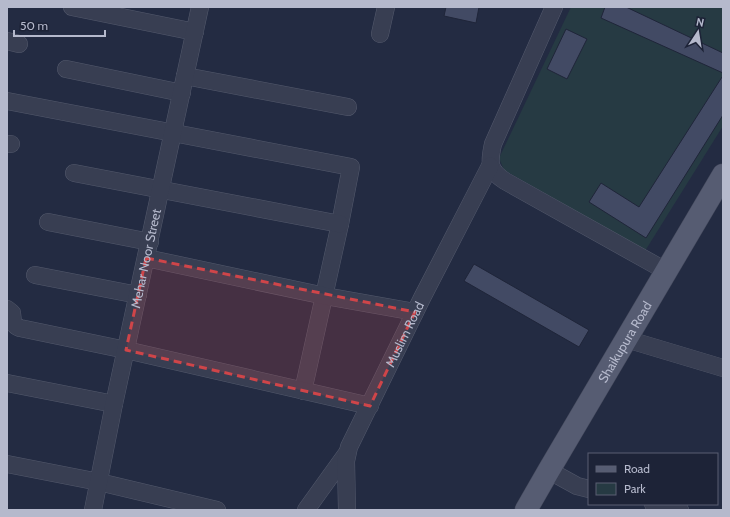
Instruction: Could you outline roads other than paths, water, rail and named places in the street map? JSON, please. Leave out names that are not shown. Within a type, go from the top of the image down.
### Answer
[{"type":"main road","name":"Shaikupura Road","points":[[526,510],[723,174]]},
{"type":"main road","name":"Shaikupura Road","points":[[538,510],[557,475],[723,194]]},
{"type":"street","points":[[72,7],[195,32]]},
{"type":"street","name":"Mehar Noor Street","points":[[93,510],[114,404],[200,7]]},
{"type":"street","points":[[380,34],[386,7]]},
{"type":"street","name":"Muslim Road","points":[[347,510],[347,453],[415,312],[490,166],[490,154],[493,144],[554,7]]},
{"type":"street","points":[[66,69],[182,93]]},
{"type":"street","points":[[186,76],[348,107]]},
{"type":"street","points":[[7,101],[351,167],[325,296],[303,391]]},
{"type":"street","points":[[490,166],[495,174],[505,181],[666,271]]},
{"type":"street","points":[[74,173],[340,224]]},
{"type":"street","points":[[48,222],[150,242]]},
{"type":"street","points":[[146,258],[325,296],[415,312]]},
{"type":"street","points":[[35,275],[138,296]]},
{"type":"street","points":[[7,309],[12,313],[12,322],[15,326],[370,406]]},
{"type":"street","points":[[636,342],[723,368]]},
{"type":"street","points":[[7,383],[114,404]]},
{"type":"street","points":[[306,510],[347,453]]},
{"type":"street","points":[[7,464],[98,482],[217,510]]},
{"type":"street","points":[[557,475],[577,486],[588,489]]},
{"type":"street","points":[[658,505],[680,510]]}]
